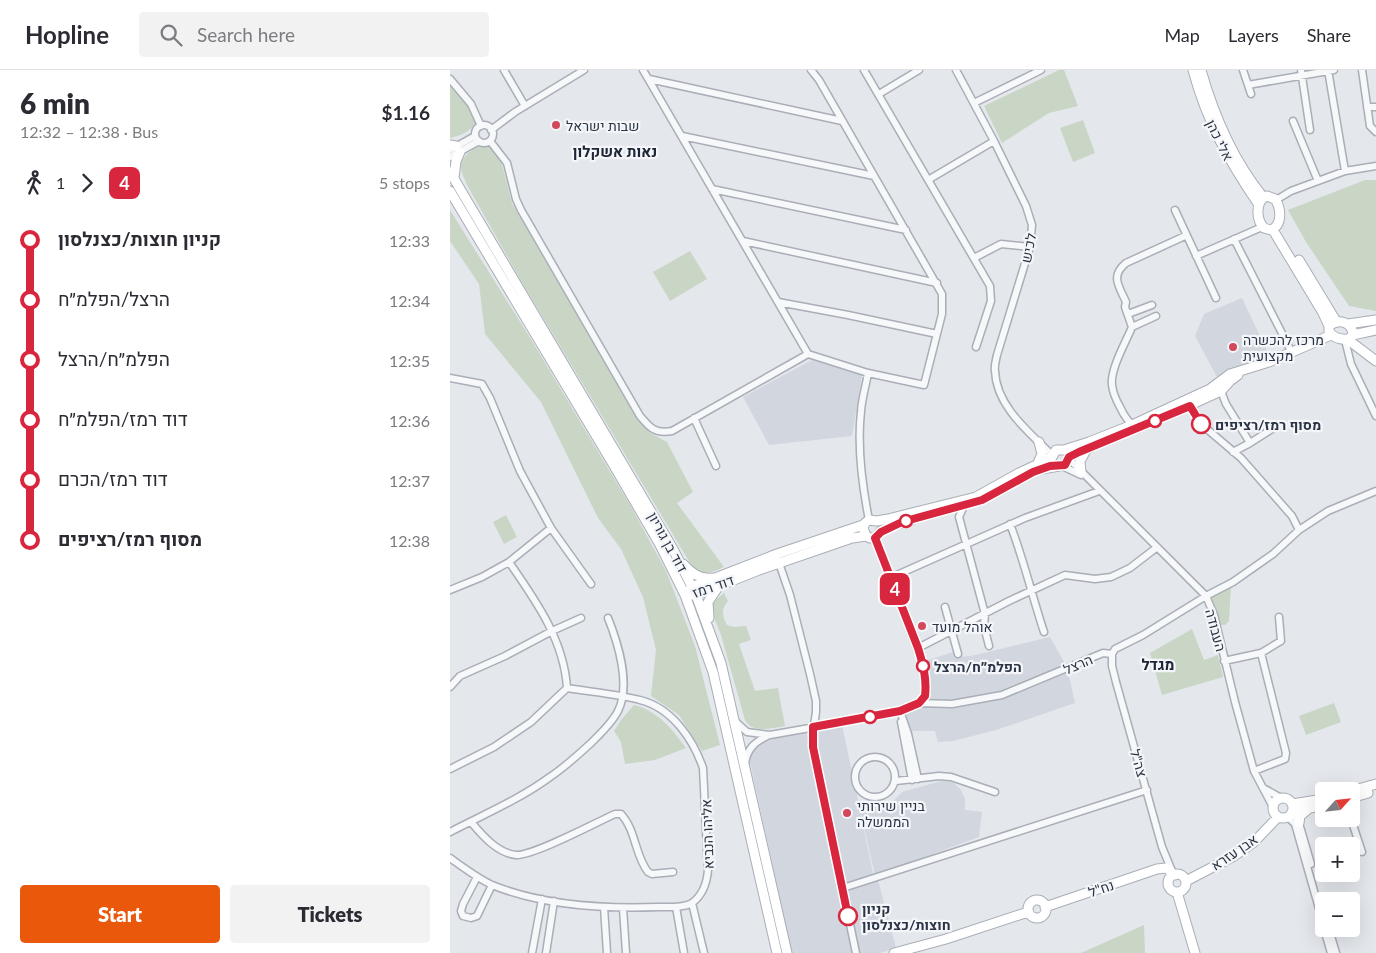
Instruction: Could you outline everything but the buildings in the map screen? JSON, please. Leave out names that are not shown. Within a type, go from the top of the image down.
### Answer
[{"type":"street","points":[[504,70],[525,106]]},
{"type":"street","points":[[491,130],[525,106],[584,70]]},
{"type":"street","points":[[643,70],[808,354],[868,372],[924,385],[942,314],[942,294],[811,70]]},
{"type":"street","points":[[864,70],[990,286],[991,293],[988,311],[976,347]]},
{"type":"street","points":[[879,94],[919,70]]},
{"type":"street","name":"לכיש","points":[[956,70],[994,141],[1029,213],[1032,230],[1030,247],[997,355],[994,371],[997,386],[1005,403],[1016,418],[1039,442],[1060,457]]},
{"type":"street","points":[[974,103],[1041,70]]},
{"type":"street","name":"אלי כהן","points":[[1193,70],[1203,102],[1227,157],[1261,201]]},
{"type":"street","name":"אלי כהן","points":[[1201,70],[1212,106],[1228,142],[1261,201]]},
{"type":"street","points":[[1243,70],[1251,94]]},
{"type":"street","points":[[1248,85],[1302,73],[1330,70],[1345,170]]},
{"type":"street","points":[[1362,70],[1370,126],[1376,132]]},
{"type":"street","points":[[1302,73],[1310,130]]},
{"type":"street","points":[[450,79],[471,104],[481,126]]},
{"type":"street","points":[[649,79],[842,121]]},
{"type":"street","points":[[1367,107],[1376,107]]},
{"type":"street","points":[[1293,121],[1318,181]]},
{"type":"street","points":[[481,126],[487,126],[491,130],[493,135],[490,141],[484,143],[477,138],[476,130],[481,126]]},
{"type":"street","points":[[682,136],[874,176]]},
{"type":"street","points":[[450,157],[454,148],[477,138]]},
{"type":"street","points":[[490,141],[507,163],[516,199],[530,226],[640,416],[655,431],[672,430],[808,354]]},
{"type":"street","points":[[928,180],[994,141]]},
{"type":"street","points":[[452,175],[456,161],[454,148]]},
{"type":"street","points":[[1276,200],[1284,194],[1345,170],[1376,166]]},
{"type":"street","name":"דוד בן גוריון","points":[[452,175],[676,555],[694,591],[721,663],[787,953]]},
{"type":"street","points":[[712,189],[906,230]]},
{"type":"street","name":"דוד בן גוריון","points":[[450,191],[659,543],[685,595],[713,672],[777,953]]},
{"type":"street","points":[[1272,196],[1279,205],[1280,219],[1276,228],[1267,230],[1262,227],[1260,221],[1261,201],[1272,196]]},
{"type":"street","points":[[1175,210],[1185,236],[1216,298]]},
{"type":"street","points":[[1196,256],[1262,227]]},
{"type":"street","points":[[1276,228],[1338,338],[1349,338],[1376,330]]},
{"type":"street","points":[[1131,320],[1118,283],[1118,269],[1126,263],[1185,236]]},
{"type":"street","points":[[1234,239],[1292,353]]},
{"type":"street","points":[[743,241],[937,283]]},
{"type":"street","points":[[974,258],[1000,244],[1030,247]]},
{"type":"street","points":[[778,302],[848,314],[937,334]]},
{"type":"street","points":[[1134,427],[1123,414],[1113,393],[1112,384],[1131,320],[1152,305]]},
{"type":"street","points":[[1131,320],[1156,316]]},
{"type":"street","points":[[1332,327],[1343,322],[1348,324],[1376,320]]},
{"type":"street","points":[[1348,324],[1352,330],[1349,338],[1351,364],[1376,416]]},
{"type":"street","name":"דוד רמז","points":[[1189,403],[1213,387],[1225,376],[1292,353],[1332,327]]},
{"type":"street","points":[[1349,338],[1376,354]]},
{"type":"street","points":[[1349,338],[1376,361]]},
{"type":"street","name":"דוד רמז","points":[[685,595],[870,522],[976,497],[1037,465],[1087,448],[1221,391],[1230,381],[1247,370]]},
{"type":"street","points":[[868,372],[861,410],[860,434],[864,498],[870,522]]},
{"type":"street","points":[[450,378],[482,384],[490,398],[520,471],[551,528],[591,584]]},
{"type":"street","points":[[1221,391],[1226,404],[1250,442]]},
{"type":"street","points":[[1189,403],[1201,424],[1241,458],[1292,516],[1299,530]]},
{"type":"street","points":[[694,418],[716,466]]},
{"type":"street","name":"דוד רמז","points":[[778,559],[852,538],[874,535],[902,522],[964,506],[990,496],[1012,482],[1060,457],[1134,427]]},
{"type":"street","points":[[1233,452],[1272,429]]},
{"type":"street","name":"לכיש","points":[[1027,430],[1051,447],[1060,457]]},
{"type":"street","points":[[1037,465],[1042,454],[1039,442]]},
{"type":"street","points":[[1081,472],[1080,461],[1087,448]]},
{"type":"street","name":"העבודה","points":[[1060,457],[1081,472],[1206,596],[1214,615],[1224,661],[1254,771],[1262,787],[1295,824],[1315,896]]},
{"type":"street","name":"העבודה","points":[[1060,457],[1094,486]]},
{"type":"street","points":[[890,578],[1010,524],[1099,491]]},
{"type":"street","name":"הרצל","points":[[745,769],[746,756],[749,749],[761,739],[770,735],[900,711],[919,703],[952,704],[990,698],[1035,682],[1103,653],[1112,654],[1115,649],[1143,635],[1206,596],[1233,582],[1273,554],[1299,530],[1328,510],[1376,491]]},
{"type":"street","points":[[964,506],[959,518],[985,614],[984,626],[990,646]]},
{"type":"street","points":[[870,522],[881,526],[874,535]]},
{"type":"street","points":[[870,522],[863,531],[874,535],[923,664],[926,683],[925,696],[919,703]]},
{"type":"street","points":[[1010,524],[1044,632]]},
{"type":"street","points":[[450,590],[482,577],[509,562],[551,528]]},
{"type":"street","points":[[918,648],[1065,575],[1095,578],[1110,577],[1130,568],[1156,548]]},
{"type":"street","points":[[676,555],[697,576],[718,582],[708,602],[711,633]]},
{"type":"street","points":[[778,559],[790,595],[810,674],[816,712],[813,727],[813,747],[856,953]]},
{"type":"street","points":[[450,769],[494,747],[531,722],[567,688],[566,671],[552,631],[542,610],[509,562]]},
{"type":"street","points":[[944,607],[958,654]]},
{"type":"street","points":[[1224,661],[1261,653],[1281,641],[1279,617]]},
{"type":"street","points":[[450,685],[460,676],[505,656],[580,618]]},
{"type":"street","points":[[450,832],[516,798],[549,778],[601,733],[618,711],[622,697],[623,667],[616,637],[608,618]]},
{"type":"street","points":[[1254,771],[1285,759],[1286,753],[1261,653]]},
{"type":"street","name":"צה\"ל","points":[[1112,654],[1112,666],[1162,847],[1177,877]]},
{"type":"street","name":"אליהו הנביא","points":[[567,688],[642,700],[662,710],[689,737],[703,768],[708,870],[708,881],[692,903]]},
{"type":"street","points":[[900,711],[903,737],[915,779]]},
{"type":"street","name":"הרצל","points":[[735,721],[747,732],[770,735]]},
{"type":"street","points":[[868,758],[883,758],[893,767],[896,781],[884,796],[871,798],[860,791],[855,779],[855,773],[862,761],[868,758]]},
{"type":"street","points":[[896,781],[939,776],[951,777],[995,792]]},
{"type":"street","points":[[1360,788],[1376,784]]},
{"type":"street","points":[[1262,787],[1281,798],[1288,799],[1284,811]]},
{"type":"street","points":[[843,888],[1147,790]]},
{"type":"street","points":[[1360,795],[1376,790]]},
{"type":"street","points":[[1284,811],[1315,802]]},
{"type":"street","points":[[1284,811],[1315,807]]},
{"type":"street","points":[[1299,823],[1302,813],[1311,808]]},
{"type":"street","name":"העבודה","points":[[1284,811],[1299,823],[1319,892]]},
{"type":"street","name":"אבן עזרא","points":[[1177,877],[1210,864],[1232,851],[1284,811]]},
{"type":"street","points":[[470,822],[489,842],[503,851],[515,855],[527,854],[615,814],[620,814],[625,819],[648,872],[652,874],[673,872]]},
{"type":"street","points":[[1354,828],[1362,852]]},
{"type":"street","points":[[450,858],[492,885],[524,896],[554,902],[623,908],[676,907],[692,903],[704,953]]},
{"type":"street","name":"נח\"ל","points":[[946,939],[1028,912],[1028,906],[1034,901],[1040,901],[1045,907],[1156,869],[1177,877]]},
{"type":"street","points":[[477,877],[463,904],[461,911],[464,916],[471,918],[477,916],[492,885]]},
{"type":"street","points":[[1177,877],[1184,889],[1177,892],[1172,891],[1169,887],[1177,877]]},
{"type":"street","points":[[1177,892],[1195,953]]},
{"type":"street","points":[[532,953],[542,899]]},
{"type":"street","points":[[546,953],[554,902]]},
{"type":"street","points":[[604,907],[607,953]]},
{"type":"street","points":[[676,907],[684,953]]},
{"type":"street","points":[[623,908],[626,953]]},
{"type":"street","name":"העבודה","points":[[1327,937],[1331,953]]},
{"type":"street","points":[[1331,937],[1336,953]]},
{"type":"street","points":[[894,953],[946,939]]},
{"type":"street","points":[[915,953],[946,939]]},
{"type":"shaded area","name":"מרכז להכשרה מקצועית","points":[[1242,298],[1270,357],[1217,377],[1195,336],[1204,314]]},
{"type":"shaded area","points":[[812,360],[862,375],[852,436],[769,445],[743,397]]},
{"type":"shaded area","points":[[1050,637],[1067,667],[1075,703],[996,730],[953,741],[938,742],[935,731],[909,731],[905,708],[925,701],[928,683],[926,661],[953,652],[956,657],[971,656]]},
{"type":"shaded area","points":[[842,725],[859,805],[883,807],[902,792],[945,780],[954,783],[961,790],[965,799],[965,810],[982,812],[979,837],[875,875],[859,806],[873,874],[878,880],[896,948],[880,953],[792,953],[749,758],[751,750],[763,740]]},
{"type":"green space","points":[[1059,70],[1064,70],[1078,106],[1049,113],[1002,143],[984,106]]},
{"type":"green space","points":[[450,86],[469,106],[476,122],[465,133],[450,138]]},
{"type":"green space","points":[[1083,120],[1095,153],[1073,162],[1060,128]]},
{"type":"green space","points":[[489,143],[500,157],[512,203],[634,414],[650,433],[667,442],[693,492],[677,503],[724,567],[705,573],[693,568],[520,279],[467,185],[461,170],[462,161],[472,151]]},
{"type":"green space","points":[[1365,180],[1376,180],[1376,311],[1349,306],[1306,242],[1288,210]]},
{"type":"green space","points":[[450,210],[529,336],[630,505],[666,571],[695,646],[720,745],[702,751],[679,715],[651,696],[656,650],[643,597],[621,549],[598,518],[541,402],[485,334],[479,284],[450,241]]},
{"type":"green space","points":[[690,251],[707,279],[670,301],[653,272]]},
{"type":"green space","points":[[506,515],[517,537],[504,544],[493,522]]},
{"type":"green space","points":[[1231,585],[1229,621],[1225,625],[1218,625],[1209,597]]},
{"type":"green space","points":[[724,593],[728,601],[723,613],[727,625],[734,627],[746,626],[751,640],[739,644],[755,691],[778,688],[785,726],[757,729],[745,720],[721,635],[712,612],[713,602]]},
{"type":"green space","points":[[1192,629],[1204,660],[1218,655],[1223,677],[1162,695],[1150,653]]},
{"type":"green space","points":[[1334,703],[1341,722],[1306,735],[1299,716]]},
{"type":"green space","points":[[634,705],[657,716],[670,728],[686,748],[655,760],[625,764],[621,742],[614,731]]},
{"type":"green space","points":[[1144,925],[1145,953],[1081,953]]},
{"type":"bus line","name":"4","points":[[848,916],[813,747],[813,727],[883,715],[914,706],[925,696],[926,683],[918,648],[875,538],[881,532],[902,522],[982,500],[1033,472],[1050,466],[1065,465],[1069,457],[1087,448],[1190,406],[1201,424]]},
{"type":"place","name":"שבות ישראל","points":[[556,125]]},
{"type":"place","name":"מרכז להכשרה מקצועית","points":[[1233,347]]},
{"type":"place","name":"מסוף רמז/רציפים","points":[[1201,424]]},
{"type":"place","name":"אוהל מועד","points":[[922,626]]},
{"type":"place","name":"הפלמ״ח/הרצל","points":[[923,666]]},
{"type":"place","name":"בניין שירותי הממשלה","points":[[847,813]]},
{"type":"place","name":"קניון חוצות/כצנלסון","points":[[848,916]]},
{"type":"district","name":"נאות אשקלון","points":[[615,151]]},
{"type":"district","name":"מגדל","points":[[1158,664]]}]
